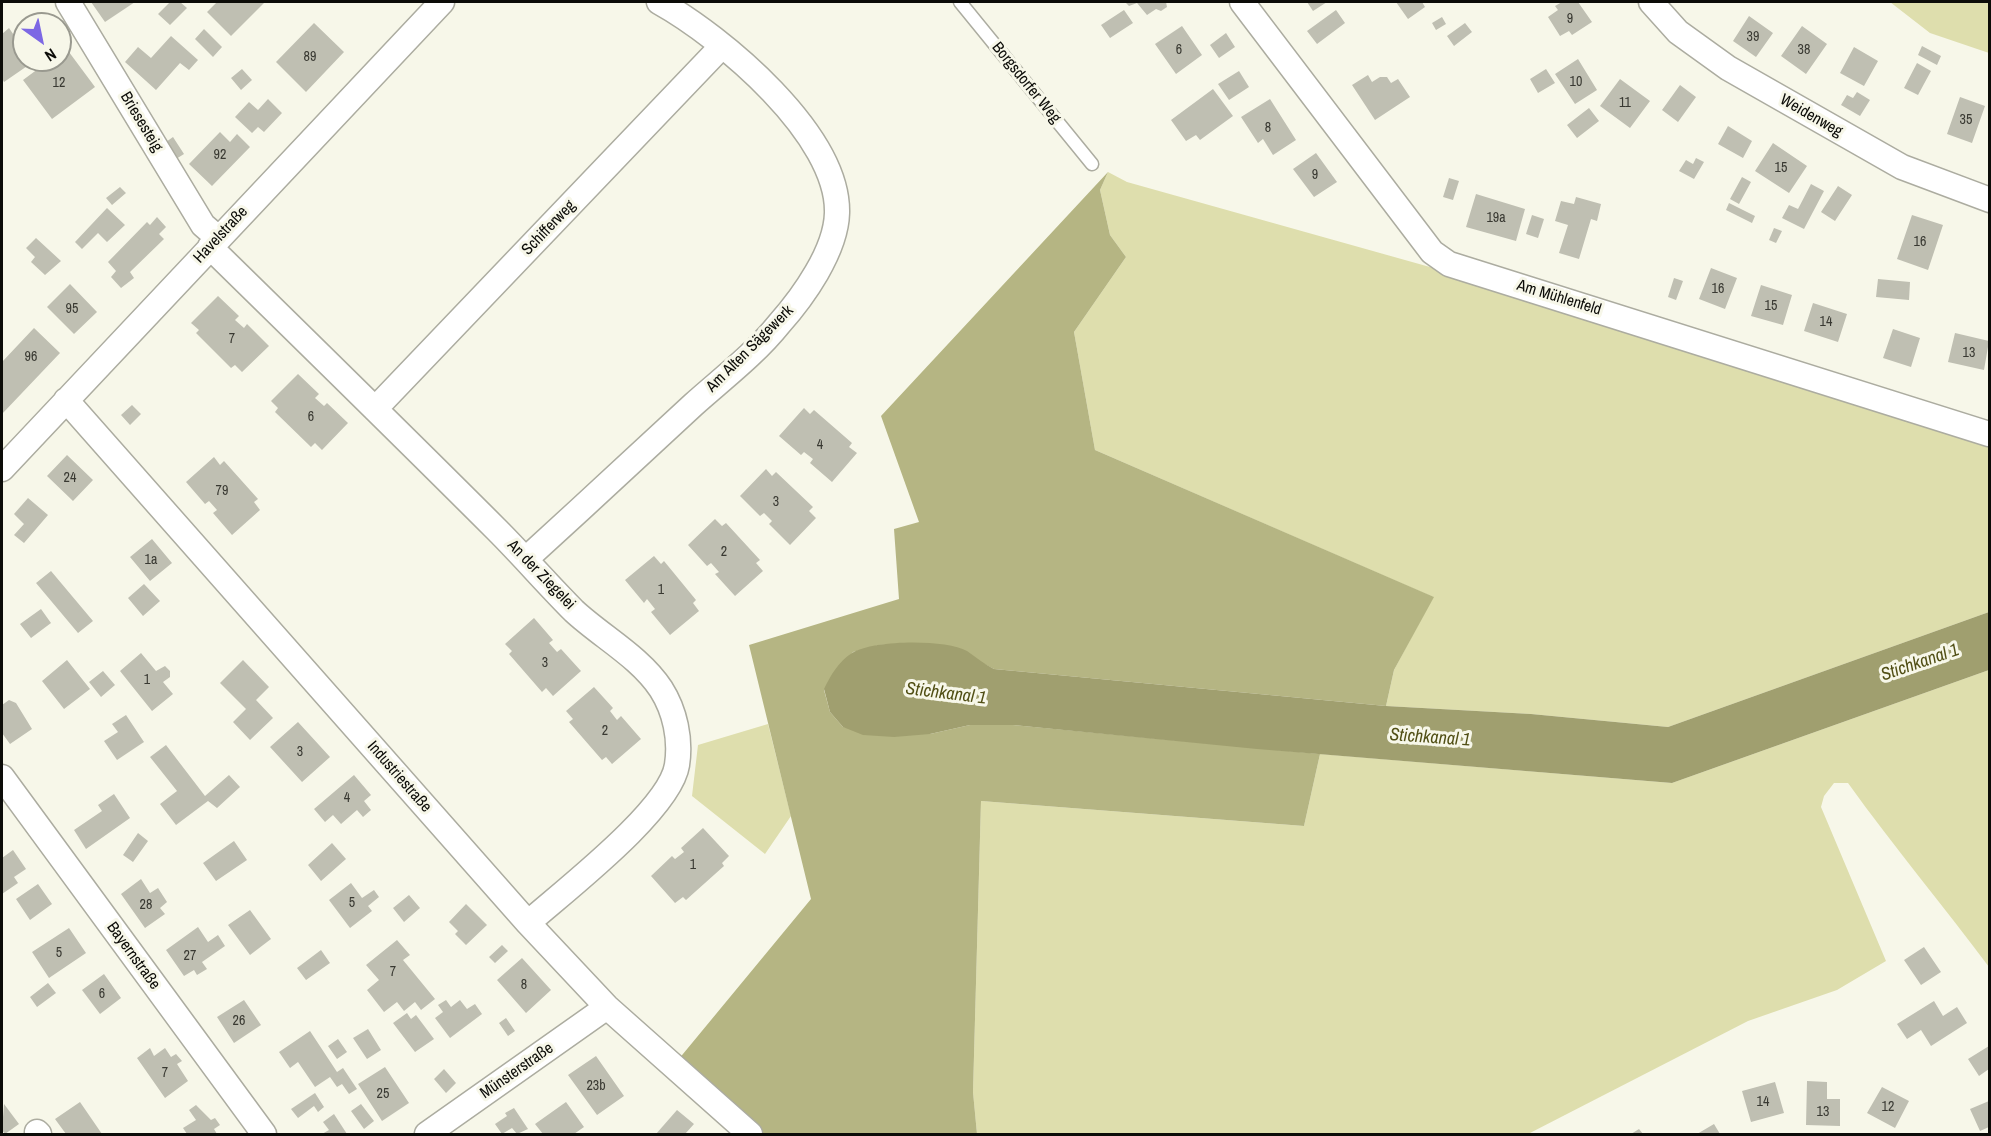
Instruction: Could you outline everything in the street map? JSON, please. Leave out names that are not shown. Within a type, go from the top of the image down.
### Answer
[{"type":"street","name":"Briesesteig","points":[[68,2],[214,243]]},
{"type":"street","name":"Havelstraße","points":[[2,469],[442,2]]},
{"type":"street","name":"Am Alten Sägewerk","points":[[526,559],[778,327],[820,267],[831,239],[837,214],[834,185],[826,162],[807,132],[771,91],[722,46],[659,2]]},
{"type":"street","name":"Am Mühlenfeld","points":[[1242,2],[1432,252],[1449,264],[1989,434]]},
{"type":"street","name":"Weidenweg","points":[[1651,2],[1678,32],[1728,68],[1902,167],[1989,200]]},
{"type":"street","name":"Schifferweg","points":[[375,409],[722,46]]},
{"type":"street","name":"An der Ziegelei","points":[[214,243],[375,409],[526,559],[575,612],[644,669],[660,688],[672,708],[679,743],[677,768],[663,797],[639,824],[528,923]]},
{"type":"street","name":"Industriestraße","points":[[66,400],[528,923],[607,1007],[750,1134]]},
{"type":"street","name":"Bayernstraße","points":[[2,777],[264,1134]]},
{"type":"street","name":"Münsterstraße","points":[[427,1134],[607,1007]]},
{"type":"lane","name":"Borgsdorfer Weg","points":[[960,2],[1092,164]]},
{"type":"green space","points":[[1890,2],[1989,2],[1989,53],[1930,33]]},
{"type":"green space","points":[[1108,172],[1127,182],[1437,269],[1989,442],[1989,612],[1668,727],[1531,714],[1386,706],[1394,670],[1433,597],[1095,450],[1074,332],[1126,257],[1110,235],[1100,190]]},
{"type":"green space","points":[[1108,172],[1100,190],[1110,235],[1126,257],[1074,332],[1095,450],[1434,597],[1394,670],[1386,706],[994,669],[926,643],[879,645],[853,652],[824,690],[830,712],[843,727],[930,734],[970,725],[1013,725],[1320,754],[1304,826],[981,801],[973,1092],[977,1134],[761,1134],[678,1060],[811,899],[749,645],[899,599],[894,529],[919,522],[881,416]]},
{"type":"green space","points":[[1989,670],[1989,967],[1848,783],[1834,783],[1824,796],[1821,807],[1886,961],[1837,990],[1748,1021],[1528,1134],[977,1134],[973,1092],[981,801],[1304,826],[1320,754],[1672,783]]},
{"type":"green space","points":[[768,724],[791,816],[765,854],[692,796],[698,745]]},
{"type":"water","name":"Stichkanal 1","points":[[1989,612],[1989,670],[1672,783],[1257,749],[1013,725],[970,725],[930,734],[894,737],[863,735],[843,727],[830,712],[824,689],[839,665],[852,653],[892,643],[926,643],[957,647],[994,669],[1386,706],[1531,714],[1668,727]]},
{"type":"building","points":[[91,2],[135,2],[105,22]]},
{"type":"building","points":[[170,2],[180,2],[187,8],[170,25],[158,14]]},
{"type":"building","points":[[217,2],[265,2],[231,36],[207,12]]},
{"type":"building","points":[[1125,2],[1166,2],[1167,7],[1161,11],[1156,9],[1147,15],[1137,3],[1129,6]]},
{"type":"building","points":[[1307,2],[1327,2],[1313,11]]},
{"type":"building","points":[[1396,2],[1422,2],[1425,7],[1408,19]]},
{"type":"building","points":[[1562,2],[1578,2],[1592,22],[1572,35],[1569,31],[1560,36],[1548,17],[1558,10],[1555,6]]},
{"type":"building","points":[[1124,10],[1133,23],[1110,38],[1101,25]]},
{"type":"building","points":[[1336,10],[1345,23],[1317,44],[1307,31]]},
{"type":"building","points":[[1749,16],[1773,33],[1756,57],[1733,41]]},
{"type":"building","points":[[1442,17],[1446,24],[1436,30],[1432,23]]},
{"type":"building","points":[[314,23],[344,52],[306,92],[276,62]]},
{"type":"building","points":[[1465,23],[1472,32],[1454,46],[1447,36]]},
{"type":"building","points":[[1182,26],[1202,55],[1176,74],[1155,44]]},
{"type":"building","points":[[1802,26],[1827,44],[1806,74],[1781,56]]},
{"type":"building","points":[[9,28],[12,32],[12,72],[18,72],[4,82],[2,78],[2,34]]},
{"type":"building","points":[[204,29],[222,47],[213,57],[195,39]]},
{"type":"building","points":[[1226,33],[1235,47],[1219,58],[1210,45]]},
{"type":"building","points":[[171,36],[198,60],[189,70],[180,63],[156,90],[125,62],[138,47],[151,58]]},
{"type":"building","points":[[1922,46],[1941,56],[1937,65],[1918,55]]},
{"type":"building","points":[[1854,47],[1878,61],[1864,86],[1840,73]]},
{"type":"building","points":[[72,56],[95,87],[52,119],[23,80],[34,72],[72,72]]},
{"type":"building","points":[[1578,59],[1597,90],[1575,104],[1555,74]]},
{"type":"building","points":[[1917,63],[1931,71],[1918,95],[1904,88]]},
{"type":"building","points":[[242,69],[252,80],[241,90],[231,78]]},
{"type":"building","points":[[1546,69],[1555,83],[1538,93],[1530,79]]},
{"type":"building","points":[[1239,71],[1249,87],[1229,100],[1218,84]]},
{"type":"building","points":[[1368,75],[1372,82],[1380,77],[1387,77],[1391,83],[1398,79],[1410,97],[1375,120],[1352,85]]},
{"type":"building","points":[[1620,79],[1650,101],[1630,128],[1600,106]]},
{"type":"building","points":[[1680,85],[1696,97],[1678,122],[1662,110]]},
{"type":"building","points":[[1213,89],[1233,116],[1200,140],[1196,135],[1186,141],[1171,120]]},
{"type":"building","points":[[1857,92],[1870,100],[1860,116],[1841,105],[1847,95],[1853,98]]},
{"type":"building","points":[[1960,97],[1985,106],[1972,143],[1947,134]]},
{"type":"building","points":[[268,99],[282,113],[264,132],[258,127],[252,133],[235,117],[249,102],[258,110]]},
{"type":"building","points":[[1270,99],[1296,140],[1273,155],[1263,139],[1258,143],[1241,117]]},
{"type":"building","points":[[1589,108],[1599,121],[1577,138],[1567,125]]},
{"type":"building","points":[[1728,126],[1752,141],[1743,158],[1718,144]]},
{"type":"building","points":[[220,132],[230,142],[237,134],[250,147],[212,186],[189,164]]},
{"type":"building","points":[[173,137],[184,154],[176,159],[166,142]]},
{"type":"building","points":[[1773,143],[1807,166],[1789,193],[1755,171]]},
{"type":"building","points":[[1316,153],[1337,182],[1314,197],[1293,169]]},
{"type":"building","points":[[1696,158],[1704,162],[1694,179],[1679,171],[1686,160],[1693,164]]},
{"type":"building","points":[[1742,177],[1751,182],[1739,204],[1730,199]]},
{"type":"building","points":[[1449,178],[1459,181],[1453,200],[1443,197]]},
{"type":"building","points":[[1811,184],[1824,191],[1804,229],[1782,218],[1789,205],[1798,209]]},
{"type":"building","points":[[1838,186],[1852,195],[1835,221],[1821,212]]},
{"type":"building","points":[[120,187],[126,193],[112,205],[106,198]]},
{"type":"building","points":[[1476,194],[1525,209],[1516,241],[1466,227]]},
{"type":"building","points":[[1576,197],[1601,204],[1597,221],[1591,219],[1579,259],[1559,253],[1568,225],[1555,221],[1561,201],[1574,204]]},
{"type":"building","points":[[1729,203],[1755,216],[1752,223],[1726,210]]},
{"type":"building","points":[[107,208],[125,225],[107,242],[98,233],[82,249],[75,242]]},
{"type":"building","points":[[1532,215],[1544,219],[1538,238],[1526,234]]},
{"type":"building","points":[[1912,215],[1943,225],[1928,270],[1897,259]]},
{"type":"building","points":[[157,217],[166,227],[159,234],[164,239],[130,272],[134,278],[121,288],[111,277],[116,271],[108,262],[147,222],[150,225]]},
{"type":"building","points":[[1774,228],[1782,231],[1776,243],[1769,240]]},
{"type":"building","points":[[36,238],[61,261],[45,275],[31,262],[35,257],[26,248]]},
{"type":"building","points":[[1711,268],[1737,278],[1725,309],[1699,299]]},
{"type":"building","points":[[1674,278],[1683,281],[1676,300],[1668,297]]},
{"type":"building","points":[[1878,279],[1910,282],[1909,300],[1876,297]]},
{"type":"building","points":[[70,284],[97,312],[74,334],[47,307]]},
{"type":"building","points":[[1761,285],[1792,295],[1783,325],[1751,316]]},
{"type":"building","points":[[218,296],[239,316],[235,320],[244,328],[247,324],[269,346],[242,372],[235,365],[231,368],[196,333],[199,330],[191,323]]},
{"type":"building","points":[[1813,303],[1847,314],[1838,342],[1804,331]]},
{"type":"building","points":[[34,328],[60,353],[2,414],[2,362]]},
{"type":"building","points":[[1893,329],[1920,338],[1911,367],[1883,358]]},
{"type":"building","points":[[1955,333],[1989,341],[1984,370],[1948,362]]},
{"type":"building","points":[[298,374],[319,394],[315,398],[324,406],[327,403],[348,423],[322,450],[315,443],[311,447],[275,412],[278,408],[271,401]]},
{"type":"building","points":[[132,405],[141,414],[130,425],[121,415]]},
{"type":"building","points":[[804,408],[810,414],[814,410],[852,443],[849,447],[857,453],[832,482],[810,463],[813,459],[804,452],[801,455],[779,436]]},
{"type":"building","points":[[67,455],[93,480],[73,501],[47,476]]},
{"type":"building","points":[[214,457],[220,465],[224,461],[258,499],[254,502],[260,510],[232,535],[213,513],[217,510],[209,501],[205,504],[186,482]]},
{"type":"building","points":[[766,469],[772,476],[776,472],[813,507],[809,511],[816,518],[790,545],[769,524],[772,521],[764,513],[760,516],[740,496]]},
{"type":"building","points":[[28,498],[48,515],[24,543],[14,535],[24,524],[14,514]]},
{"type":"building","points":[[715,519],[722,526],[726,523],[760,560],[756,563],[763,571],[735,596],[715,574],[719,572],[711,563],[707,566],[688,545]]},
{"type":"building","points":[[152,539],[172,563],[150,581],[130,557]]},
{"type":"building","points":[[654,556],[661,564],[664,561],[696,600],[693,603],[699,611],[670,635],[651,612],[655,609],[647,599],[644,603],[625,580]]},
{"type":"building","points":[[51,571],[93,621],[78,633],[36,583]]},
{"type":"building","points":[[144,584],[160,601],[143,616],[128,598]]},
{"type":"building","points":[[41,609],[51,623],[31,638],[20,624]]},
{"type":"building","points":[[534,618],[553,640],[549,643],[557,652],[561,649],[581,671],[553,696],[546,688],[542,692],[509,654],[512,651],[505,644]]},
{"type":"building","points":[[141,653],[156,671],[165,666],[170,671],[170,677],[163,682],[173,694],[152,711],[120,671]]},
{"type":"building","points":[[67,660],[90,689],[64,709],[42,681]]},
{"type":"building","points":[[243,660],[269,687],[256,700],[273,718],[250,740],[233,722],[246,709],[220,683]]},
{"type":"building","points":[[103,671],[115,685],[101,697],[89,682]]},
{"type":"building","points":[[594,687],[613,708],[610,711],[617,720],[621,716],[641,739],[612,764],[606,757],[602,760],[569,722],[573,719],[566,711]]},
{"type":"building","points":[[9,700],[16,703],[32,729],[10,744],[2,733],[2,705]]},
{"type":"building","points":[[126,715],[144,742],[117,760],[104,741],[118,732],[112,724]]},
{"type":"building","points":[[298,722],[330,757],[302,782],[270,747]]},
{"type":"building","points":[[166,745],[205,796],[229,775],[240,787],[217,808],[208,801],[176,825],[160,804],[177,791],[150,757]]},
{"type":"building","points":[[354,775],[371,795],[364,801],[371,810],[363,817],[357,810],[341,824],[333,815],[325,822],[314,809]]},
{"type":"building","points":[[114,794],[130,818],[86,849],[74,830],[102,811],[98,805]]},
{"type":"building","points":[[703,828],[729,856],[722,863],[724,866],[686,900],[683,897],[675,903],[651,876],[672,856],[675,859],[684,852],[681,848]]},
{"type":"building","points":[[138,833],[148,841],[133,862],[123,855]]},
{"type":"building","points":[[234,841],[247,860],[216,881],[203,863]]},
{"type":"building","points":[[332,843],[346,859],[321,881],[308,865]]},
{"type":"building","points":[[13,850],[26,869],[14,877],[18,883],[2,894],[2,858]]},
{"type":"building","points":[[141,879],[150,893],[158,888],[167,902],[160,908],[165,914],[145,928],[121,894]]},
{"type":"building","points":[[351,883],[362,898],[374,890],[379,897],[368,906],[372,911],[350,928],[329,900]]},
{"type":"building","points":[[38,884],[52,904],[30,920],[16,899]]},
{"type":"building","points":[[409,895],[420,908],[404,922],[393,908]]},
{"type":"building","points":[[466,904],[487,925],[466,945],[455,934],[458,931],[449,922]]},
{"type":"building","points":[[250,910],[271,939],[250,955],[228,925]]},
{"type":"building","points":[[198,927],[208,942],[218,935],[225,946],[202,962],[207,969],[197,975],[194,970],[184,976],[166,950]]},
{"type":"building","points":[[69,928],[86,953],[49,978],[32,952]]},
{"type":"building","points":[[397,940],[410,955],[403,960],[435,999],[421,1010],[415,1002],[404,1011],[397,1002],[384,1012],[367,990],[379,980],[366,965]]},
{"type":"building","points":[[502,945],[508,951],[495,963],[489,957]]},
{"type":"building","points":[[1924,947],[1941,972],[1921,985],[1904,960]]},
{"type":"building","points":[[321,950],[330,963],[306,980],[297,968]]},
{"type":"building","points":[[522,958],[551,990],[526,1013],[497,980]]},
{"type":"building","points":[[104,974],[121,998],[100,1014],[82,990]]},
{"type":"building","points":[[48,983],[56,993],[37,1007],[30,997]]},
{"type":"building","points":[[244,1000],[261,1025],[234,1043],[217,1017]]},
{"type":"building","points":[[446,1000],[451,1007],[460,1000],[467,1009],[475,1004],[482,1014],[450,1038],[435,1018],[443,1012],[438,1005]]},
{"type":"building","points":[[1934,1001],[1943,1016],[1957,1007],[1967,1023],[1931,1046],[1921,1030],[1907,1039],[1897,1024]]},
{"type":"building","points":[[407,1013],[411,1019],[416,1015],[434,1039],[415,1052],[393,1023]]},
{"type":"building","points":[[506,1018],[515,1031],[508,1036],[499,1023]]},
{"type":"building","points":[[368,1029],[381,1050],[367,1059],[353,1038]]},
{"type":"building","points":[[310,1031],[337,1072],[343,1068],[357,1089],[349,1094],[342,1084],[337,1087],[330,1077],[315,1087],[298,1062],[290,1068],[279,1052]]},
{"type":"building","points":[[338,1039],[347,1052],[337,1059],[328,1046]]},
{"type":"building","points":[[1989,1046],[1989,1069],[1979,1076],[1968,1059]]},
{"type":"building","points":[[150,1048],[154,1056],[165,1048],[171,1057],[176,1054],[182,1061],[177,1064],[188,1081],[165,1098],[137,1058]]},
{"type":"building","points":[[596,1056],[624,1096],[597,1115],[568,1075]]},
{"type":"building","points":[[385,1067],[409,1103],[382,1121],[358,1084]]},
{"type":"building","points":[[444,1069],[456,1083],[446,1093],[434,1079]]},
{"type":"building","points":[[1807,1081],[1827,1082],[1827,1099],[1840,1099],[1840,1126],[1806,1125]]},
{"type":"building","points":[[1775,1082],[1784,1113],[1751,1122],[1742,1091]]},
{"type":"building","points":[[1882,1087],[1909,1101],[1895,1128],[1867,1113]]},
{"type":"building","points":[[315,1093],[324,1107],[318,1112],[314,1106],[298,1118],[291,1109]]},
{"type":"building","points":[[1989,1101],[1989,1127],[1980,1131],[1970,1109]]},
{"type":"building","points":[[80,1102],[102,1134],[66,1134],[55,1119]]},
{"type":"building","points":[[566,1102],[584,1127],[574,1134],[543,1134],[535,1124]]},
{"type":"building","points":[[4,1104],[19,1124],[5,1134],[2,1130]]},
{"type":"building","points":[[361,1104],[374,1121],[364,1129],[351,1111]]},
{"type":"building","points":[[196,1105],[211,1120],[215,1118],[220,1125],[214,1129],[217,1134],[187,1134],[183,1128],[196,1120],[189,1110]]},
{"type":"building","points":[[514,1108],[528,1129],[517,1134],[512,1128],[502,1134],[495,1124],[507,1116],[505,1113]]},
{"type":"building","points":[[677,1110],[694,1124],[685,1134],[656,1134]]},
{"type":"building","points":[[334,1114],[347,1134],[322,1134],[329,1130],[323,1122]]},
{"type":"building","points":[[1714,1124],[1720,1134],[1697,1134]]},
{"type":"building","points":[[1639,1129],[1643,1134],[1631,1134]]}]
